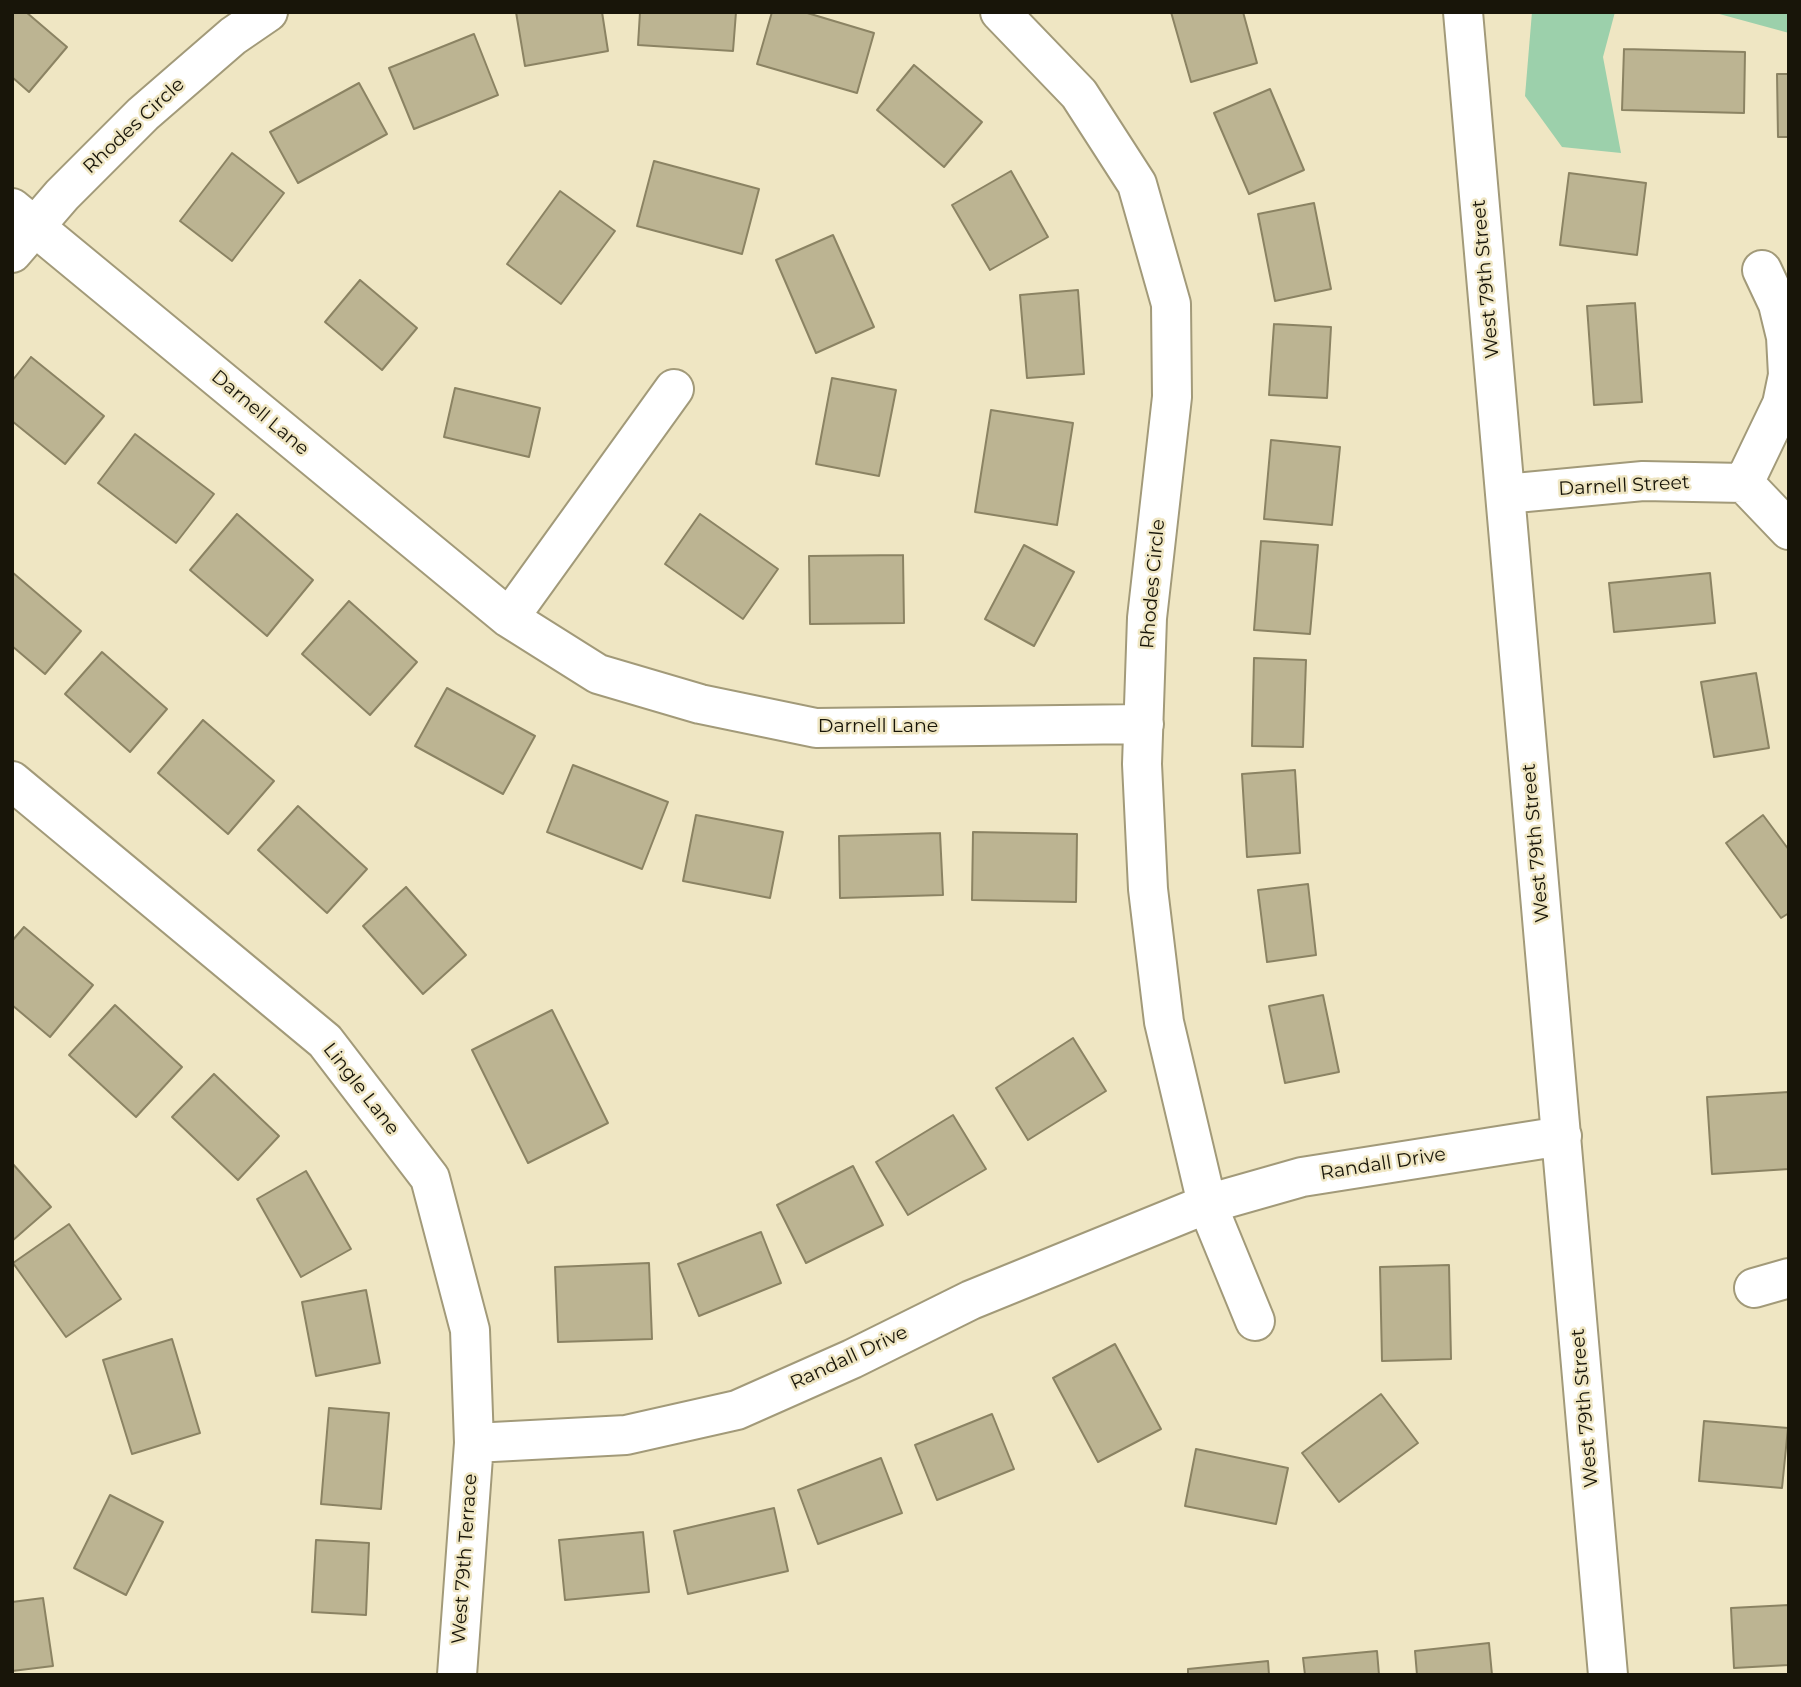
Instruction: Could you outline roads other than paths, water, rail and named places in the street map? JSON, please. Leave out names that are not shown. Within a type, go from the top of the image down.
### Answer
[{"type":"street","name":"Rhodes Circle","points":[[20,229],[62,195],[144,114],[233,36],[268,12]]},
{"type":"street","name":"Rhodes Circle","points":[[1000,12],[1079,94],[1137,184],[1171,304],[1172,397],[1147,618],[1142,764],[1149,889],[1164,1022],[1208,1204]]},
{"type":"street","name":"West 79th Street","points":[[1463,12],[1608,1675]]},
{"type":"street","name":"Darnell Lane","points":[[20,229],[509,618],[598,674],[700,704],[816,728],[1144,724]]},
{"type":"street","points":[[1762,270],[1778,304],[1786,337],[1788,374],[1782,404],[1744,483],[1789,530]]},
{"type":"street","points":[[509,618],[674,389]]},
{"type":"street","name":"Darnell Street","points":[[1505,494],[1643,481],[1744,483]]},
{"type":"street","name":"Lingle Lane","points":[[17,795],[325,1041],[430,1178],[470,1329],[474,1443]]},
{"type":"street","name":"Randall Drive","points":[[474,1443],[625,1435],[737,1410],[852,1359],[971,1300],[1208,1204],[1302,1177],[1562,1136]]},
{"type":"street","points":[[1208,1204],[1255,1321]]},
{"type":"street","name":"West 79th Terrace","points":[[457,1675],[474,1443]]}]
